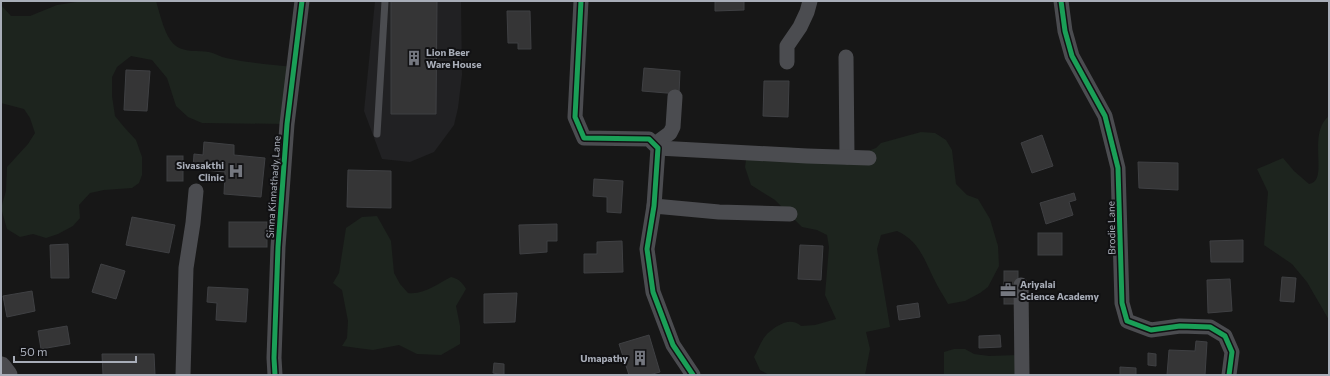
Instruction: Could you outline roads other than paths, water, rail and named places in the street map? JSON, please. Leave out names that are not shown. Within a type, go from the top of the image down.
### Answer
[{"type":"street","name":"Sinna Kinnathady Lane","points":[[275,375],[274,358],[278,247],[289,99],[302,1]]},
{"type":"street","points":[[581,1],[575,117],[584,138],[649,139],[657,146],[869,158]]},
{"type":"street","points":[[787,62],[787,46],[800,27],[810,1]]},
{"type":"street","name":"Brodie Lane","points":[[1061,1],[1065,31],[1072,56],[1105,116],[1118,168],[1122,303],[1127,321],[1151,330],[1180,326],[1210,328],[1225,336],[1232,352],[1229,375]]},
{"type":"street","points":[[846,57],[847,157]]},
{"type":"street","points":[[675,97],[673,127],[657,146],[654,206],[647,249],[653,292],[673,345],[693,375]]},
{"type":"street","points":[[183,375],[186,268],[196,191]]},
{"type":"street","points":[[654,206],[719,212],[790,214]]},
{"type":"street","points":[[1021,285],[1022,375]]},
{"type":"street","points":[[1,367],[7,375]]},
{"type":"lane","points":[[377,134],[385,1]]},
{"type":"place","name":"Lion Beer Ware House","points":[[414,58]]},
{"type":"place","name":"Sivasakthi Clinic","points":[[236,171]]},
{"type":"place","name":"Ariyalai Science Academy","points":[[1008,290]]},
{"type":"place","name":"Umapathy","points":[[640,358]]}]
